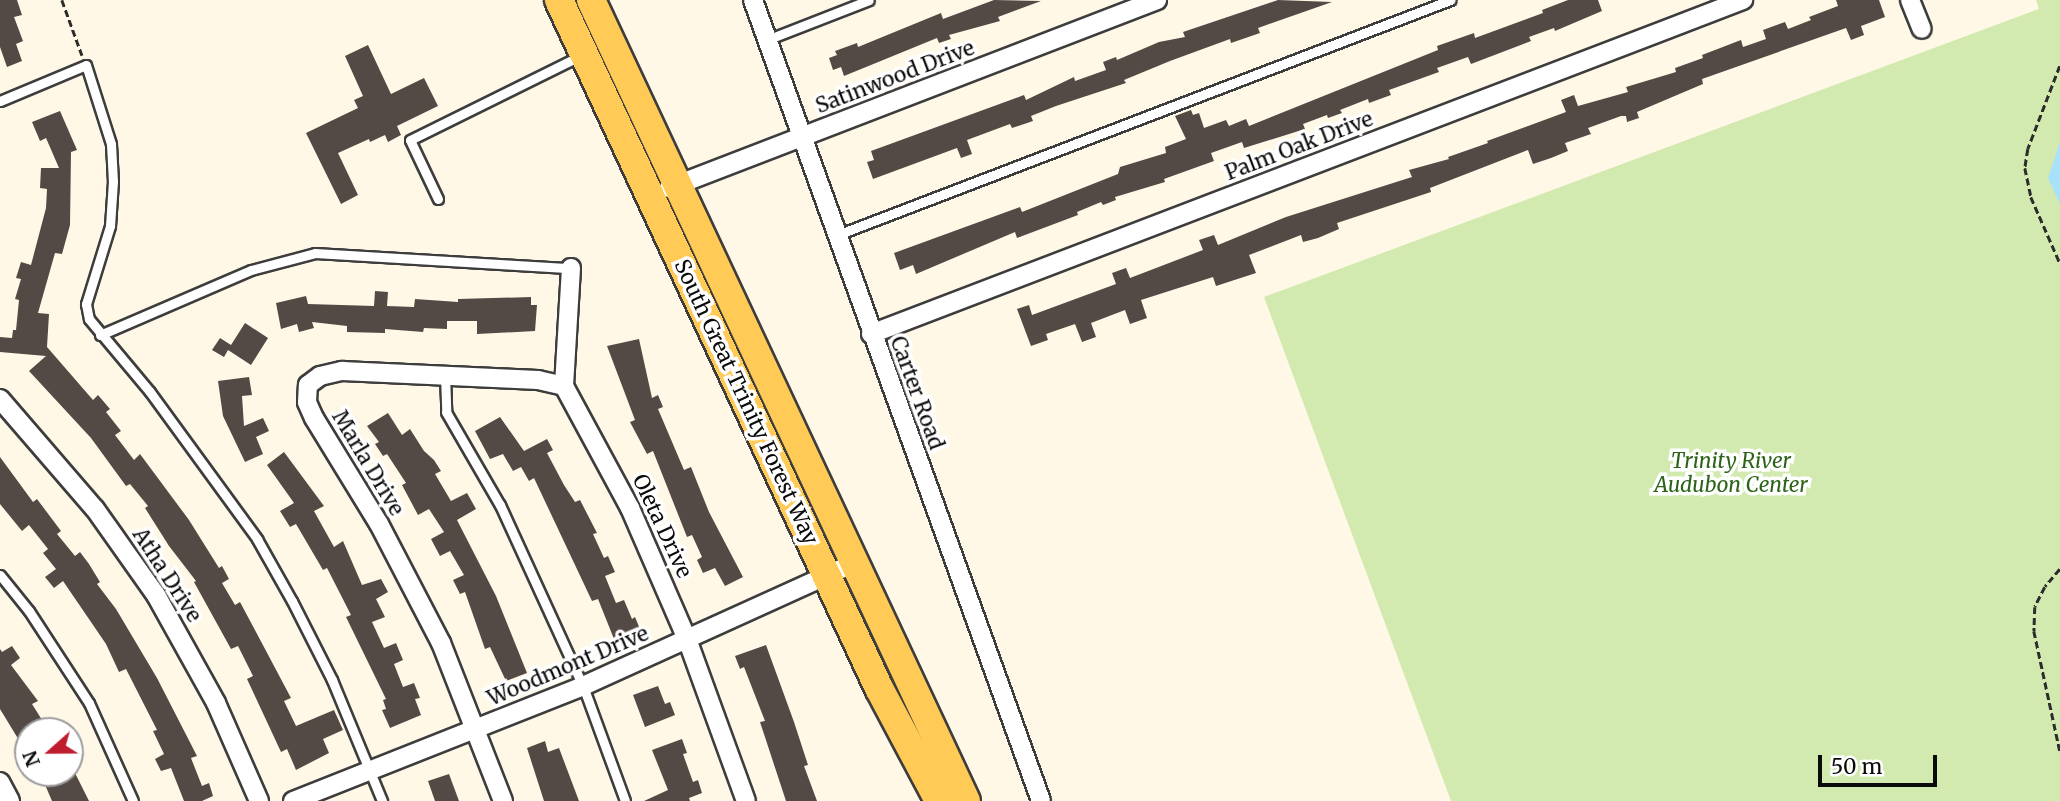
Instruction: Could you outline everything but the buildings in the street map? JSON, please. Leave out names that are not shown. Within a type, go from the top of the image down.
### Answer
[{"type":"main road","name":"South Great Trinity Forest Way","points":[[559,0],[879,688],[939,801]]},
{"type":"main road","name":"South Great Trinity Forest Way","points":[[591,0],[966,801]]},
{"type":"street","name":"Carter Road","points":[[753,0],[769,38],[871,334],[1041,801]]},
{"type":"street","name":"Satinwood Drive","points":[[649,196],[1157,0]]},
{"type":"street","name":"Palm Oak Drive","points":[[871,334],[1744,0]]},
{"type":"street","points":[[1910,0],[1922,29]]},
{"type":"street","points":[[564,386],[571,268]]},
{"type":"street","name":"Marla Drive","points":[[503,801],[441,643],[410,582],[307,402],[308,386],[320,376],[341,371],[538,380],[564,386]]},
{"type":"street","name":"Oleta Drive","points":[[564,386],[630,508],[687,639],[746,801]]},
{"type":"street","name":"Atha Drive","points":[[0,399],[95,509],[156,595],[216,703],[259,801]]},
{"type":"street","name":"Woodmont Drive","points":[[293,801],[583,686],[856,562]]},
{"type":"lane","points":[[769,38],[869,0]]},
{"type":"lane","points":[[837,235],[1450,0]]},
{"type":"lane","points":[[438,199],[410,140],[584,54]]},
{"type":"lane","points":[[0,101],[86,65],[111,144],[113,181],[110,226],[86,304],[89,319],[150,392],[257,539],[298,612],[382,801]]},
{"type":"lane","points":[[100,335],[251,270],[315,253],[571,268]]},
{"type":"lane","points":[[444,374],[446,412],[500,505],[583,686],[625,801]]},
{"type":"lane","points":[[0,575],[29,611],[89,703],[134,801]]},
{"type":"path","points":[[62,0],[86,65]]},
{"type":"path","points":[[2060,66],[2028,149],[2025,168],[2031,197],[2060,263]]},
{"type":"path","points":[[2060,569],[2045,587],[2035,607],[2034,631],[2060,751]]},
{"type":"green space","name":"Trinity River Audubon Center","points":[[2036,0],[2060,0],[2060,801],[1451,801],[1264,297],[2039,9]]},
{"type":"water","points":[[2060,142],[2060,204],[2048,178]]}]
